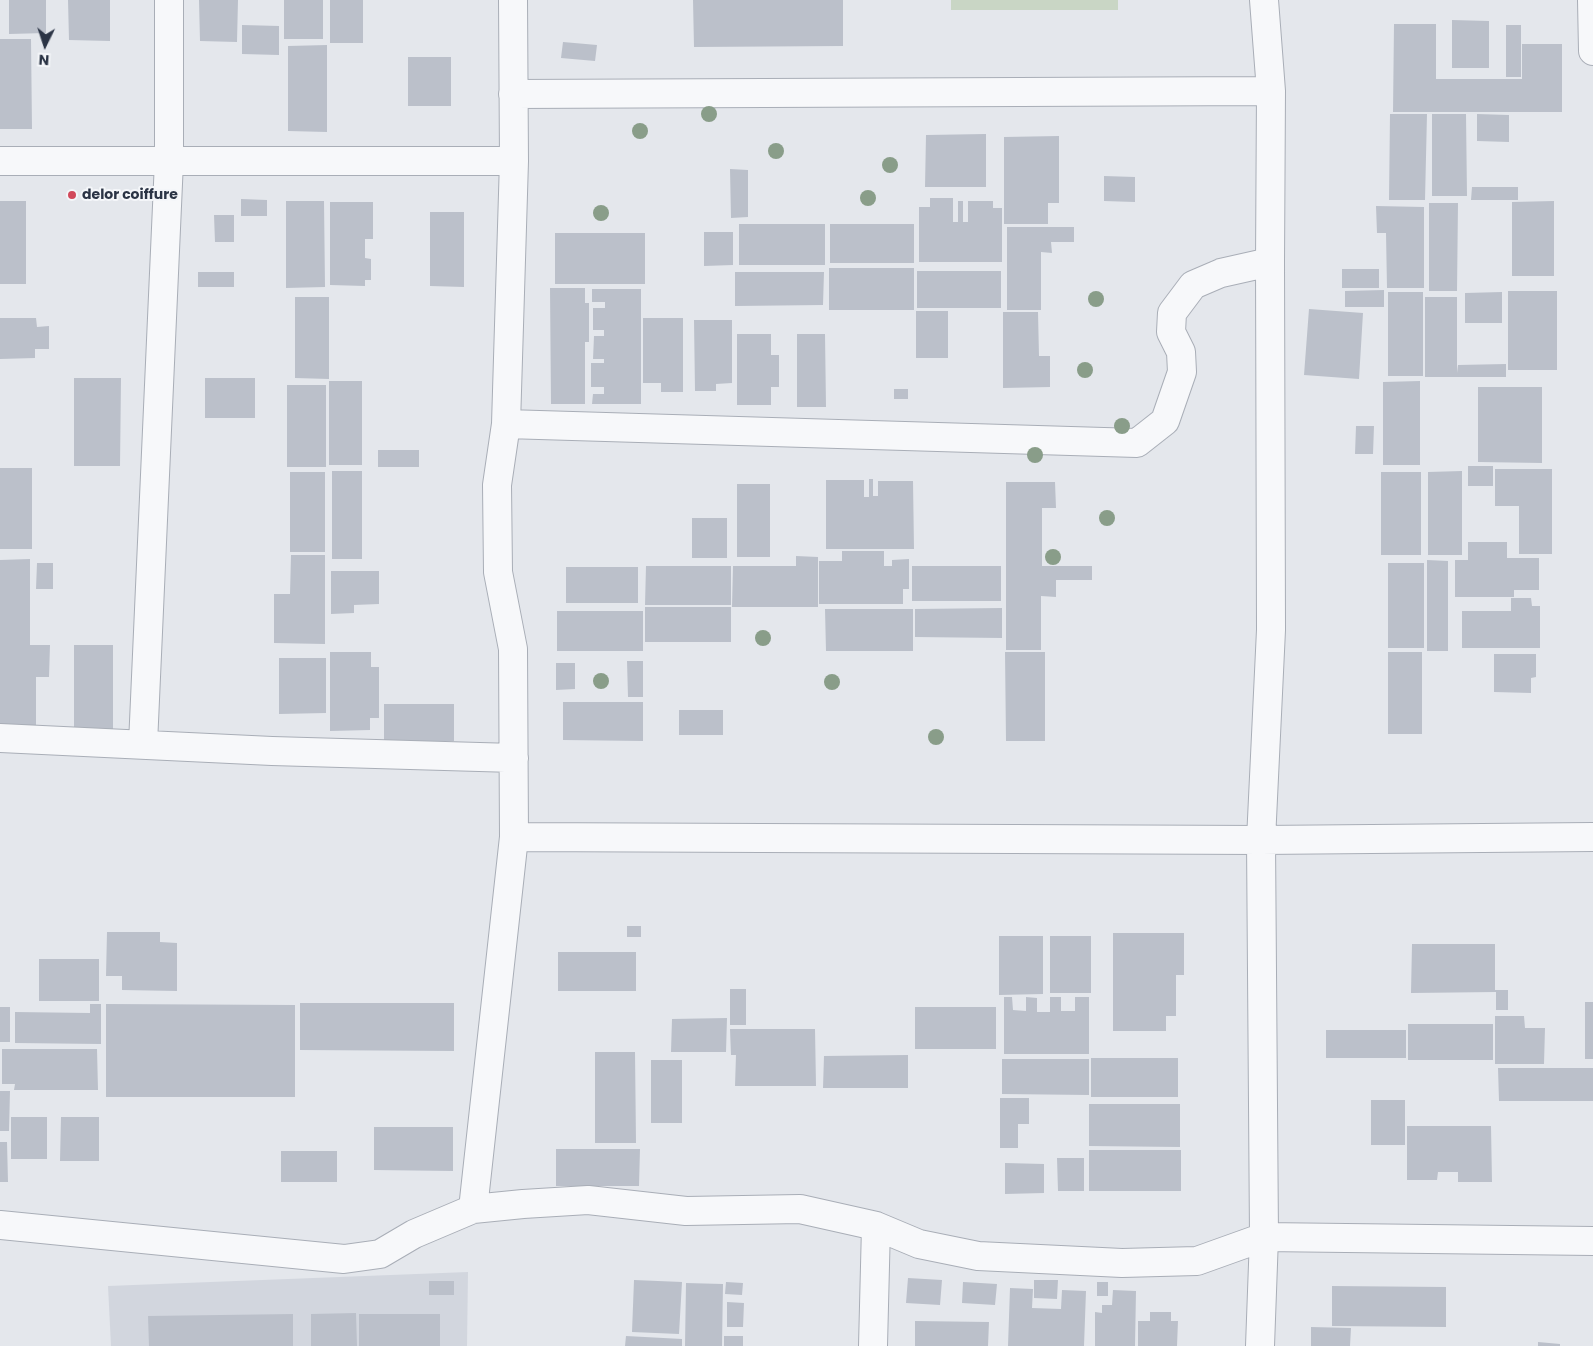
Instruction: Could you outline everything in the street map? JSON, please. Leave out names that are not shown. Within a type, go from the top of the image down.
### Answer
[{"type":"street","points":[[143,744],[169,161],[169,0]]},
{"type":"street","points":[[473,1209],[514,837],[513,649],[498,572],[497,485],[506,424],[514,161],[513,0]]},
{"type":"street","points":[[1260,1346],[1264,1237],[1261,840],[1271,630],[1271,91],[1264,0]]},
{"type":"street","points":[[1592,0],[1593,51]]},
{"type":"street","points":[[513,94],[1271,91]]},
{"type":"street","points":[[0,161],[514,161]]},
{"type":"street","points":[[506,424],[1137,443],[1165,421],[1182,372],[1181,352],[1171,332],[1172,313],[1193,285],[1221,273],[1270,262]]},
{"type":"street","points":[[0,738],[282,751],[514,758]]},
{"type":"street","points":[[514,837],[1261,840],[1593,837]]},
{"type":"street","points":[[0,1225],[344,1259],[380,1254],[414,1234],[473,1209],[588,1200],[686,1211],[800,1209],[876,1226],[919,1244],[978,1256],[1122,1263],[1197,1260],[1264,1237],[1593,1241]]},
{"type":"street","points":[[873,1346],[876,1226]]},
{"type":"shaded area","points":[[468,1272],[467,1346],[111,1346],[108,1286]]},
{"type":"green space","points":[[951,0],[1118,0],[1118,10],[951,10]]},
{"type":"building","points":[[9,0],[46,0],[46,33],[9,34]]},
{"type":"building","points":[[68,0],[110,0],[110,41],[69,40]]},
{"type":"building","points":[[199,0],[238,0],[237,42],[200,41]]},
{"type":"building","points":[[284,0],[323,0],[323,39],[284,39]]},
{"type":"building","points":[[330,0],[363,0],[363,43],[330,43]]},
{"type":"building","points":[[693,0],[843,0],[843,46],[694,47]]},
{"type":"building","points":[[1452,20],[1489,21],[1489,68],[1452,68]]},
{"type":"building","points":[[1394,24],[1436,24],[1436,79],[1522,79],[1522,44],[1562,44],[1562,112],[1393,112]]},
{"type":"building","points":[[242,25],[279,26],[279,55],[242,54]]},
{"type":"building","points":[[1506,25],[1521,25],[1521,77],[1506,77]]},
{"type":"building","points":[[0,39],[31,39],[32,129],[0,129]]},
{"type":"building","points":[[563,42],[597,45],[595,61],[561,58]]},
{"type":"building","points":[[327,45],[327,132],[288,131],[288,46]]},
{"type":"building","points":[[408,57],[451,57],[451,106],[408,106]]},
{"type":"building","points":[[1390,114],[1427,114],[1425,200],[1389,200]]},
{"type":"building","points":[[1432,114],[1466,114],[1467,196],[1432,196]]},
{"type":"building","points":[[1477,114],[1509,115],[1509,142],[1477,141]]},
{"type":"building","points":[[986,134],[986,187],[925,187],[926,135]]},
{"type":"building","points":[[1059,136],[1059,203],[1048,203],[1048,224],[1004,224],[1004,137]]},
{"type":"building","points":[[730,169],[748,170],[748,217],[731,218]]},
{"type":"building","points":[[1104,176],[1135,177],[1135,202],[1104,201]]},
{"type":"building","points":[[1472,187],[1518,187],[1518,200],[1471,200]]},
{"type":"building","points":[[930,198],[953,198],[953,222],[958,222],[958,201],[963,201],[963,222],[968,222],[968,201],[993,201],[993,208],[1002,208],[1002,262],[919,262],[919,207],[930,207]]},
{"type":"building","points":[[241,199],[267,200],[267,216],[241,216]]},
{"type":"building","points":[[0,201],[26,201],[26,284],[0,284]]},
{"type":"building","points":[[286,201],[324,201],[325,287],[286,288]]},
{"type":"building","points":[[1554,201],[1554,276],[1512,276],[1512,202]]},
{"type":"building","points":[[330,202],[373,202],[373,239],[365,239],[365,258],[371,259],[371,280],[365,280],[365,286],[330,285]]},
{"type":"building","points":[[1429,203],[1458,203],[1457,291],[1429,291]]},
{"type":"building","points":[[1376,206],[1424,207],[1424,288],[1387,288],[1386,233],[1377,233]]},
{"type":"building","points":[[430,212],[464,212],[464,287],[430,286]]},
{"type":"building","points":[[214,215],[234,215],[234,242],[215,242]]},
{"type":"building","points":[[739,224],[825,224],[825,265],[739,265]]},
{"type":"building","points":[[830,224],[914,224],[914,263],[830,263]]},
{"type":"building","points":[[1007,227],[1074,227],[1074,242],[1051,242],[1052,253],[1041,252],[1041,310],[1007,310]]},
{"type":"building","points":[[704,232],[733,232],[733,265],[704,266]]},
{"type":"building","points":[[555,233],[645,233],[645,284],[555,284]]},
{"type":"building","points":[[829,268],[914,268],[914,310],[829,310]]},
{"type":"building","points":[[1342,269],[1379,269],[1379,288],[1342,288]]},
{"type":"building","points":[[917,271],[1001,271],[1001,308],[917,308]]},
{"type":"building","points":[[198,272],[234,272],[234,287],[198,287]]},
{"type":"building","points":[[735,272],[824,272],[823,305],[735,306]]},
{"type":"building","points":[[550,288],[585,288],[585,303],[589,303],[589,342],[585,342],[585,404],[551,404]]},
{"type":"building","points":[[592,289],[641,289],[641,404],[592,404],[593,394],[604,394],[604,387],[591,387],[591,363],[604,363],[604,359],[593,359],[594,336],[604,336],[604,330],[593,330],[593,308],[605,308],[605,302],[592,302]]},
{"type":"building","points":[[1384,290],[1384,307],[1345,307],[1345,291]]},
{"type":"building","points":[[1508,291],[1557,291],[1557,370],[1508,370]]},
{"type":"building","points":[[1388,292],[1423,292],[1423,376],[1388,376]]},
{"type":"building","points":[[1502,292],[1502,323],[1465,323],[1465,293]]},
{"type":"building","points":[[295,297],[329,297],[329,379],[295,378]]},
{"type":"building","points":[[1425,297],[1457,297],[1457,373],[1458,365],[1506,364],[1506,377],[1425,377]]},
{"type":"building","points":[[1309,309],[1363,313],[1359,379],[1304,375]]},
{"type":"building","points":[[916,311],[948,311],[948,358],[916,358]]},
{"type":"building","points":[[1003,312],[1038,312],[1039,356],[1050,356],[1050,387],[1003,388]]},
{"type":"building","points":[[0,318],[36,318],[37,327],[49,326],[49,349],[35,349],[35,358],[0,359]]},
{"type":"building","points":[[643,318],[683,318],[683,392],[661,392],[661,383],[643,383]]},
{"type":"building","points":[[694,320],[732,320],[732,383],[716,384],[716,391],[695,391]]},
{"type":"building","points":[[737,334],[771,334],[771,355],[779,355],[779,387],[771,387],[771,405],[737,405]]},
{"type":"building","points":[[797,334],[825,334],[826,407],[797,407]]},
{"type":"building","points":[[74,378],[121,378],[120,466],[74,466]]},
{"type":"building","points":[[205,378],[255,378],[255,418],[205,418]]},
{"type":"building","points":[[329,381],[362,381],[362,465],[329,465]]},
{"type":"building","points":[[1420,381],[1420,465],[1383,465],[1383,382]]},
{"type":"building","points":[[287,385],[326,385],[326,467],[287,467]]},
{"type":"building","points":[[1478,387],[1542,387],[1542,463],[1478,462]]},
{"type":"building","points":[[894,389],[908,389],[908,399],[894,399]]},
{"type":"building","points":[[1356,426],[1374,426],[1373,454],[1355,454]]},
{"type":"building","points":[[378,450],[419,450],[419,467],[378,467]]},
{"type":"building","points":[[1468,466],[1493,466],[1493,486],[1468,486]]},
{"type":"building","points":[[0,468],[32,468],[32,549],[0,549]]},
{"type":"building","points":[[1495,469],[1552,469],[1552,554],[1519,554],[1519,506],[1495,506]]},
{"type":"building","points":[[332,471],[362,471],[362,559],[332,559]]},
{"type":"building","points":[[1462,471],[1462,555],[1428,555],[1428,472]]},
{"type":"building","points":[[290,472],[325,472],[325,552],[290,552]]},
{"type":"building","points":[[1381,472],[1421,472],[1421,555],[1381,555]]},
{"type":"building","points":[[869,479],[873,479],[873,496],[878,496],[878,481],[913,481],[914,549],[826,549],[826,480],[864,480],[864,497],[869,497]]},
{"type":"building","points":[[1006,482],[1055,482],[1056,508],[1042,508],[1042,566],[1092,566],[1092,580],[1056,580],[1056,597],[1041,596],[1041,650],[1006,650]]},
{"type":"building","points":[[737,484],[770,484],[770,557],[737,557]]},
{"type":"building","points":[[692,518],[727,518],[727,558],[692,558]]},
{"type":"building","points":[[1468,542],[1507,542],[1507,558],[1539,558],[1539,590],[1514,590],[1514,597],[1455,597],[1455,560],[1468,560]]},
{"type":"building","points":[[842,551],[884,551],[884,566],[892,566],[892,560],[909,559],[909,589],[903,589],[903,604],[819,604],[819,561],[842,561]]},
{"type":"building","points":[[291,555],[325,555],[325,644],[274,643],[274,594],[290,594]]},
{"type":"building","points":[[796,556],[818,557],[818,607],[732,607],[733,566],[796,566]]},
{"type":"building","points":[[30,559],[30,645],[50,645],[49,677],[36,677],[36,730],[0,731],[0,560]]},
{"type":"building","points":[[1427,560],[1448,561],[1448,651],[1427,651]]},
{"type":"building","points":[[37,563],[53,563],[53,589],[36,589]]},
{"type":"building","points":[[1388,563],[1424,563],[1424,648],[1388,648]]},
{"type":"building","points":[[646,566],[731,566],[731,605],[645,605]]},
{"type":"building","points":[[912,566],[1001,566],[1001,601],[912,601]]},
{"type":"building","points":[[566,567],[638,567],[638,603],[566,603]]},
{"type":"building","points":[[331,571],[379,571],[379,604],[354,605],[354,613],[331,614]]},
{"type":"building","points":[[1511,598],[1531,598],[1532,606],[1540,606],[1540,648],[1462,648],[1462,611],[1511,611]]},
{"type":"building","points":[[645,607],[731,607],[731,642],[645,642]]},
{"type":"building","points":[[1002,608],[1002,638],[915,637],[915,609]]},
{"type":"building","points":[[825,609],[913,609],[913,651],[826,651]]},
{"type":"building","points":[[557,611],[643,611],[643,651],[557,651]]},
{"type":"building","points":[[74,645],[113,645],[113,730],[74,730]]},
{"type":"building","points":[[330,652],[371,652],[371,667],[379,667],[379,718],[370,718],[370,730],[330,731]]},
{"type":"building","points":[[1005,652],[1045,652],[1045,741],[1006,741]]},
{"type":"building","points":[[1388,652],[1422,652],[1422,734],[1388,734]]},
{"type":"building","points":[[1494,654],[1536,654],[1536,677],[1531,678],[1531,693],[1494,692]]},
{"type":"building","points":[[279,658],[326,658],[326,713],[279,714]]},
{"type":"building","points":[[627,661],[643,661],[643,697],[628,697]]},
{"type":"building","points":[[556,663],[575,663],[575,689],[556,690]]},
{"type":"building","points":[[563,702],[643,702],[643,741],[563,740]]},
{"type":"building","points":[[384,704],[454,704],[454,741],[384,741]]},
{"type":"building","points":[[679,710],[723,710],[723,735],[679,735]]},
{"type":"building","points":[[627,926],[641,926],[641,937],[627,937]]},
{"type":"building","points":[[107,932],[160,932],[160,942],[177,943],[177,991],[122,990],[122,976],[106,976]]},
{"type":"building","points":[[1113,933],[1184,933],[1184,975],[1176,975],[1176,1016],[1166,1016],[1166,1031],[1113,1031]]},
{"type":"building","points":[[999,936],[1043,936],[1043,994],[999,995]]},
{"type":"building","points":[[1050,936],[1091,936],[1091,993],[1050,993]]},
{"type":"building","points":[[1412,944],[1495,944],[1495,990],[1508,990],[1508,1010],[1496,1010],[1496,992],[1411,993]]},
{"type":"building","points":[[558,952],[636,952],[636,991],[558,991]]},
{"type":"building","points":[[39,959],[99,959],[99,1001],[39,1001]]},
{"type":"building","points":[[730,989],[746,989],[746,1025],[730,1025]]},
{"type":"building","points":[[1004,997],[1012,997],[1013,1010],[1026,1011],[1026,997],[1037,998],[1037,1012],[1050,1012],[1050,997],[1061,997],[1061,1011],[1075,1011],[1075,997],[1089,997],[1089,1054],[1004,1054]]},
{"type":"building","points":[[1585,1002],[1593,1002],[1593,1059],[1585,1059]]},
{"type":"building","points":[[300,1003],[454,1003],[454,1051],[300,1050]]},
{"type":"building","points":[[90,1004],[101,1004],[101,1044],[15,1043],[15,1012],[90,1013]]},
{"type":"building","points":[[106,1004],[295,1005],[295,1097],[106,1097]]},
{"type":"building","points":[[0,1007],[10,1007],[10,1042],[0,1042]]},
{"type":"building","points":[[915,1007],[996,1007],[996,1049],[915,1049]]},
{"type":"building","points":[[1495,1016],[1524,1016],[1525,1028],[1545,1028],[1544,1064],[1495,1064]]},
{"type":"building","points":[[727,1018],[726,1052],[671,1052],[672,1019]]},
{"type":"building","points":[[1408,1024],[1493,1024],[1493,1060],[1408,1060]]},
{"type":"building","points":[[730,1029],[815,1029],[816,1086],[735,1086],[736,1055],[731,1055]]},
{"type":"building","points":[[1326,1030],[1406,1030],[1406,1058],[1326,1058]]},
{"type":"building","points":[[2,1049],[97,1049],[98,1090],[14,1090],[15,1084],[2,1084]]},
{"type":"building","points":[[595,1052],[635,1052],[636,1143],[595,1143]]},
{"type":"building","points":[[908,1055],[908,1088],[823,1088],[824,1056]]},
{"type":"building","points":[[1091,1058],[1178,1058],[1178,1097],[1091,1097]]},
{"type":"building","points":[[1002,1059],[1089,1059],[1089,1095],[1002,1094]]},
{"type":"building","points":[[651,1060],[682,1060],[682,1123],[651,1123]]},
{"type":"building","points":[[1498,1068],[1593,1068],[1593,1101],[1499,1101]]},
{"type":"building","points":[[0,1091],[10,1091],[9,1131],[0,1131]]},
{"type":"building","points":[[1000,1098],[1029,1098],[1029,1124],[1018,1124],[1018,1148],[1000,1148]]},
{"type":"building","points":[[1371,1100],[1405,1100],[1405,1145],[1371,1145]]},
{"type":"building","points":[[1089,1104],[1180,1104],[1180,1147],[1089,1146]]},
{"type":"building","points":[[11,1117],[47,1117],[47,1159],[11,1159]]},
{"type":"building","points":[[61,1117],[99,1117],[99,1161],[60,1161]]},
{"type":"building","points":[[1407,1126],[1491,1126],[1492,1182],[1458,1182],[1458,1172],[1438,1172],[1437,1180],[1407,1180]]},
{"type":"building","points":[[374,1127],[453,1127],[453,1171],[374,1170]]},
{"type":"building","points":[[0,1142],[7,1142],[8,1182],[0,1182]]},
{"type":"building","points":[[556,1149],[640,1149],[639,1186],[556,1186]]},
{"type":"building","points":[[1089,1150],[1181,1150],[1181,1191],[1089,1191]]},
{"type":"building","points":[[281,1151],[337,1151],[337,1182],[281,1182]]},
{"type":"building","points":[[1057,1158],[1084,1158],[1084,1191],[1058,1191]]},
{"type":"building","points":[[1005,1163],[1044,1164],[1044,1193],[1005,1194]]},
{"type":"building","points":[[908,1278],[942,1280],[940,1305],[906,1303]]},
{"type":"building","points":[[634,1280],[682,1282],[679,1334],[632,1332]]},
{"type":"building","points":[[1034,1280],[1058,1280],[1057,1299],[1034,1298]]},
{"type":"building","points":[[429,1281],[454,1281],[454,1295],[429,1295]]},
{"type":"building","points":[[726,1282],[743,1283],[742,1295],[725,1294]]},
{"type":"building","points":[[963,1282],[997,1284],[995,1305],[962,1303]]},
{"type":"building","points":[[1097,1282],[1108,1282],[1108,1296],[1097,1296]]},
{"type":"building","points":[[686,1283],[723,1284],[722,1346],[685,1346]]},
{"type":"building","points":[[1332,1286],[1446,1287],[1446,1327],[1332,1326]]},
{"type":"building","points":[[1010,1288],[1033,1289],[1032,1308],[1061,1309],[1062,1290],[1086,1291],[1084,1346],[1008,1346]]},
{"type":"building","points":[[1113,1290],[1136,1291],[1135,1346],[1095,1346],[1095,1312],[1102,1313],[1102,1305],[1112,1305]]},
{"type":"building","points":[[727,1302],[744,1303],[743,1327],[727,1327]]},
{"type":"building","points":[[1150,1312],[1171,1312],[1171,1321],[1178,1321],[1177,1346],[1138,1346],[1138,1321],[1150,1321]]},
{"type":"building","points":[[356,1313],[357,1346],[311,1346],[311,1314]]},
{"type":"building","points":[[293,1314],[293,1346],[149,1346],[148,1316]]},
{"type":"building","points":[[359,1314],[440,1314],[440,1346],[359,1346]]},
{"type":"building","points":[[915,1321],[989,1322],[988,1346],[915,1346]]},
{"type":"building","points":[[1311,1327],[1351,1328],[1350,1346],[1311,1346]]},
{"type":"building","points":[[626,1336],[682,1339],[682,1346],[625,1346]]},
{"type":"building","points":[[724,1336],[743,1336],[743,1346],[724,1346]]},
{"type":"building","points":[[1538,1342],[1560,1344],[1560,1346],[1538,1346]]},
{"type":"place","name":"delor coiffure","points":[[72,195]]}]
